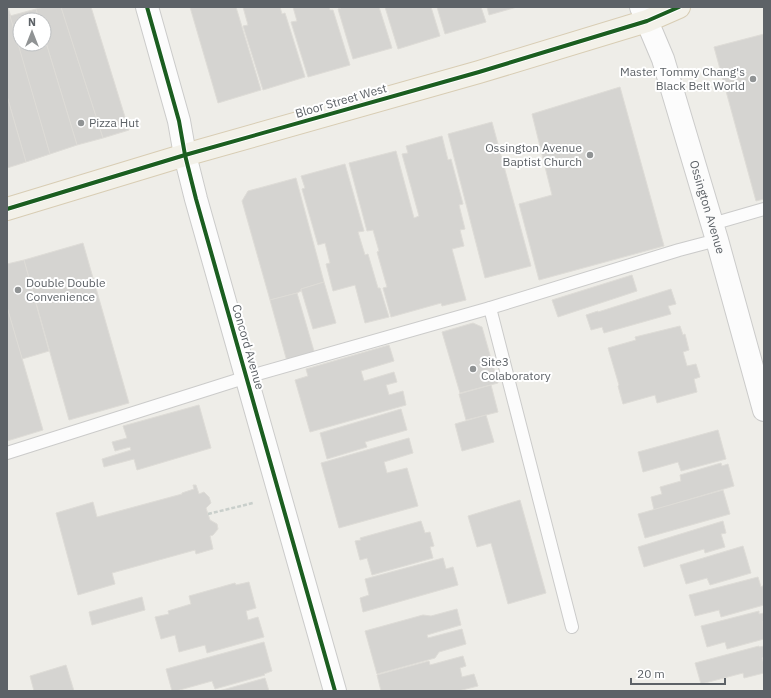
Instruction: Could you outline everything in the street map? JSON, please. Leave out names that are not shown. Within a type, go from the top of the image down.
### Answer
[{"type":"main road","name":"Bloor Street West","points":[[7,209],[185,155],[472,75],[644,14],[679,7]]},
{"type":"street","name":"Concord Avenue","points":[[147,7],[179,121],[185,155],[196,199],[335,691]]},
{"type":"street","name":"Ossington Avenue","points":[[644,14],[663,59],[764,410]]},
{"type":"lane","points":[[7,453],[247,377],[490,308],[679,250],[764,209]]},
{"type":"lane","points":[[490,308],[572,627]]},
{"type":"path","points":[[208,514],[253,503]]},
{"type":"building","points":[[8,7],[12,21],[12,52],[21,52],[50,154],[26,162],[7,96]]},
{"type":"building","points":[[44,7],[61,7],[103,138],[77,145],[49,52],[52,52],[52,12],[37,12],[36,9]]},
{"type":"building","points":[[61,7],[91,7],[129,130],[103,138]]},
{"type":"building","points":[[190,7],[236,7],[261,90],[218,103]]},
{"type":"building","points":[[243,7],[280,7],[282,14],[285,13],[305,77],[263,90],[243,26],[248,25]]},
{"type":"building","points":[[293,7],[329,7],[330,10],[333,10],[350,65],[308,77],[291,22],[297,21]]},
{"type":"building","points":[[341,7],[379,7],[392,48],[353,59],[338,9]]},
{"type":"building","points":[[385,7],[431,7],[440,36],[398,49]]},
{"type":"building","points":[[437,7],[481,7],[486,22],[445,34]]},
{"type":"building","points":[[487,7],[517,7],[489,15]]},
{"type":"building","points":[[36,9],[37,12],[25,12]]},
{"type":"building","points":[[764,34],[764,199],[756,201],[714,47]]},
{"type":"building","points":[[20,52],[49,52],[77,145],[50,154]]},
{"type":"building","name":"Ossington Avenue Baptist Church","points":[[620,87],[664,246],[539,280],[519,204],[552,195],[532,114]]},
{"type":"building","points":[[7,96],[26,162],[7,168]]},
{"type":"building","points":[[492,122],[531,266],[485,278],[448,134]]},
{"type":"building","points":[[442,136],[448,160],[451,159],[463,204],[459,205],[465,229],[460,230],[464,246],[452,249],[466,300],[442,306],[441,303],[391,317],[383,288],[387,287],[377,252],[379,251],[373,230],[367,231],[349,163],[396,151],[414,218],[419,216],[402,154],[408,153],[406,146]]},
{"type":"building","points":[[345,164],[364,231],[358,232],[365,255],[368,254],[378,288],[380,288],[389,317],[365,323],[355,285],[333,291],[326,264],[330,263],[325,243],[318,245],[302,189],[305,188],[301,176]]},
{"type":"building","points":[[296,178],[324,282],[301,289],[301,291],[297,293],[270,300],[242,201],[248,191]]},
{"type":"building","points":[[83,243],[129,403],[69,420],[24,260]]},
{"type":"building","points":[[24,260],[49,351],[22,359],[7,307],[7,264]]},
{"type":"building","points":[[632,275],[637,291],[558,317],[552,300]]},
{"type":"building","points":[[324,282],[336,323],[313,329],[301,289]]},
{"type":"building","points":[[671,289],[676,304],[668,306],[671,314],[604,333],[602,327],[591,330],[586,315]]},
{"type":"building","points":[[297,293],[316,358],[288,365],[270,300]]},
{"type":"building","points":[[7,307],[43,430],[7,441]]},
{"type":"building","name":"Site3 Colaboratory","points":[[473,323],[482,327],[498,383],[460,393],[442,332]]},
{"type":"building","points":[[680,326],[683,335],[685,334],[689,350],[683,352],[687,366],[696,364],[700,377],[694,379],[697,392],[657,403],[655,395],[623,404],[608,348],[636,340],[635,337]]},
{"type":"building","points":[[389,345],[394,361],[361,371],[364,381],[394,372],[397,382],[386,385],[389,395],[403,391],[406,405],[310,432],[295,380],[308,376],[306,369]]},
{"type":"building","points":[[491,385],[498,412],[466,420],[459,394]]},
{"type":"building","points":[[199,405],[211,448],[137,470],[134,459],[104,467],[102,459],[131,450],[130,447],[115,451],[112,442],[127,438],[123,426]]},
{"type":"building","points":[[401,409],[407,430],[365,442],[367,447],[327,459],[320,433]]},
{"type":"building","points":[[486,415],[494,442],[462,451],[455,424]]},
{"type":"building","points":[[718,430],[726,459],[681,471],[678,462],[643,472],[638,452]]},
{"type":"building","points":[[409,438],[413,453],[384,462],[387,473],[407,468],[418,506],[339,528],[321,463]]},
{"type":"building","points":[[721,463],[722,466],[728,464],[734,486],[654,510],[651,497],[662,494],[660,487],[681,481],[680,475]]},
{"type":"building","points":[[193,485],[196,485],[199,494],[204,492],[209,497],[211,503],[206,508],[210,520],[217,524],[218,529],[213,535],[210,536],[213,549],[196,554],[195,550],[112,573],[115,584],[78,595],[56,513],[93,502],[97,517],[182,494],[194,489]]},
{"type":"building","points":[[723,490],[730,514],[645,538],[638,514]]},
{"type":"building","points":[[520,500],[546,593],[508,604],[491,543],[477,547],[468,516]]},
{"type":"building","points":[[421,521],[425,533],[430,532],[434,546],[430,547],[433,558],[372,575],[367,558],[360,560],[355,541],[361,540],[360,538]]},
{"type":"building","points":[[723,521],[726,533],[721,534],[725,547],[705,553],[704,549],[644,567],[638,547]]},
{"type":"building","points":[[743,546],[751,573],[710,585],[707,578],[686,584],[680,565]]},
{"type":"building","points":[[443,558],[446,569],[453,567],[458,585],[363,612],[360,598],[369,595],[365,579]]},
{"type":"building","points":[[758,577],[761,587],[764,585],[764,605],[721,617],[719,610],[695,616],[689,595]]},
{"type":"building","points":[[249,582],[256,608],[246,611],[248,620],[258,617],[264,637],[207,653],[205,645],[179,652],[175,635],[161,639],[155,617],[169,614],[168,611],[191,604],[189,596],[235,583],[236,585]]},
{"type":"building","points":[[142,597],[145,610],[92,625],[89,612]]},
{"type":"building","points":[[457,609],[461,625],[427,635],[428,638],[462,629],[466,644],[439,652],[435,658],[377,674],[365,631],[423,615],[431,616]]},
{"type":"building","points":[[759,611],[759,614],[764,613],[764,639],[727,649],[725,642],[707,647],[701,626]]},
{"type":"building","points":[[264,642],[272,671],[264,674],[265,675],[215,689],[212,681],[172,691],[166,669]]},
{"type":"building","points":[[764,646],[764,657],[762,658],[764,673],[744,678],[743,673],[701,684],[695,663]]},
{"type":"building","points":[[463,656],[466,666],[460,668],[462,677],[474,674],[478,686],[458,691],[381,691],[377,675],[429,661],[430,665]]},
{"type":"building","points":[[66,665],[74,691],[34,691],[30,676]]},
{"type":"building","points":[[265,678],[269,691],[219,691]]},
{"type":"cycle path","points":[[147,7],[179,121],[185,155],[196,199],[335,691]]},
{"type":"cycle path","points":[[7,209],[185,155],[479,72],[647,21],[679,7]]},
{"type":"place","name":"Master Tommy Chang's Black Belt World","points":[[753,79]]},
{"type":"place","name":"Pizza Hut","points":[[81,123]]},
{"type":"place","name":"Ossington Avenue Baptist Church","points":[[590,155]]},
{"type":"place","name":"Double Double Convenience","points":[[18,290]]},
{"type":"place","name":"Site3 Colaboratory","points":[[473,369]]}]
